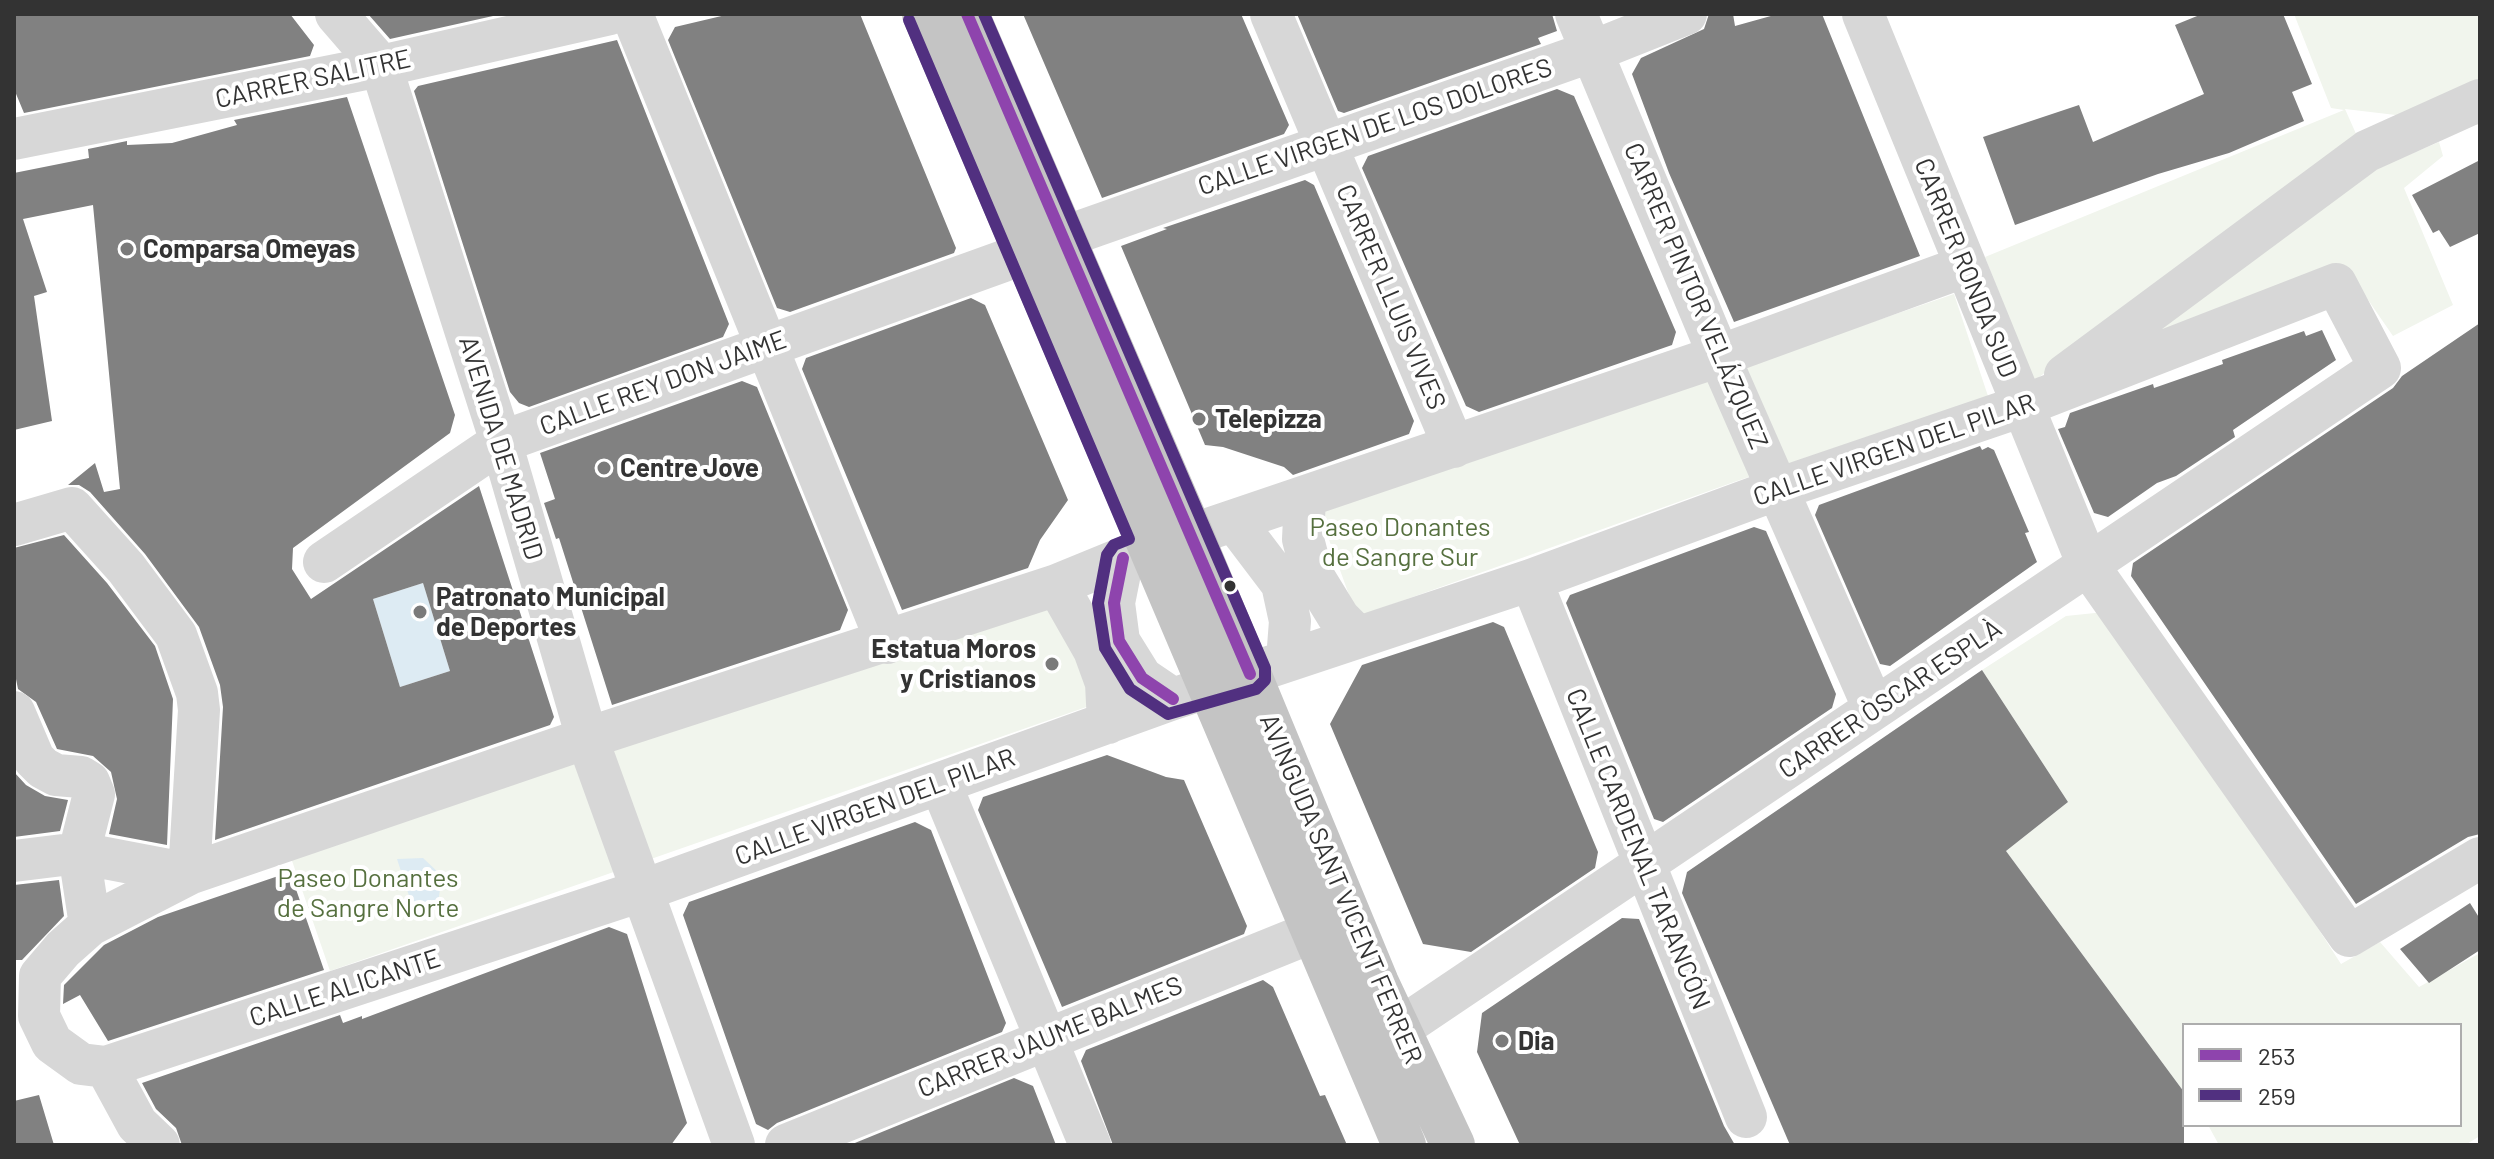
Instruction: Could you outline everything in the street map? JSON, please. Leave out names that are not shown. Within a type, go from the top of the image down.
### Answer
[{"type":"highway","name":"AVINGUDA SANT VICENT FERRER","points":[[924,14],[1192,536],[1268,667],[1399,1029],[1453,1145]]},
{"type":"highway","name":"AVINGUDA SANT VICENT FERRER","points":[[967,14],[1045,245],[1137,554],[1190,694],[1315,931],[1404,1145]]},
{"type":"street","points":[[336,14],[381,66]]},
{"type":"street","name":"CARRER SALITRE","points":[[14,139],[381,66],[610,14]]},
{"type":"street","points":[[632,14],[764,347],[887,643]]},
{"type":"street","name":"CARRER LLUIS VIVES","points":[[1271,14],[1454,447]]},
{"type":"street","name":"CALLE VIRGEN DE LOS DOLORES","points":[[1045,245],[1327,142],[1584,32],[1686,14]]},
{"type":"street","name":"CARRER RONDA SUD","points":[[1863,14],[2088,565],[2349,936],[2480,858]]},
{"type":"street","name":"CARRER PINTOR VELÁZQUEZ","points":[[1584,32],[1719,356],[1874,709]]},
{"type":"street","name":"AVENIDA DE MADRID","points":[[381,66],[501,442],[587,738],[734,1145]]},
{"type":"street","points":[[2022,406],[2367,151],[2480,100]]},
{"type":"street","name":"CALLE REY DON JAIME","points":[[324,562],[501,442],[1045,245]]},
{"type":"street","points":[[143,1138],[106,1067],[81,1064],[36,1015],[90,925],[189,874],[587,738],[887,643],[1057,585],[1137,554],[1719,356],[1966,266]]},
{"type":"street","name":"CALLE VIRGEN DEL PILAR","points":[[641,891],[1190,694],[1531,580],[1778,489],[2022,406],[2336,284],[2380,368]]},
{"type":"street","name":"CARRER ÒSCAR ESPLÀ","points":[[1399,1029],[2380,368]]},
{"type":"street","points":[[1305,498],[1303,539],[1312,574],[1339,618],[1357,636]]},
{"type":"street","points":[[14,525],[72,508],[126,568],[176,635],[197,693],[199,710],[189,874]]},
{"type":"street","points":[[1235,522],[1282,584],[1290,621],[1268,667]]},
{"type":"street","points":[[1137,554],[1114,603],[1119,641],[1142,678],[1190,694]]},
{"type":"street","name":"CALLE CARDENAL TARANCÓN","points":[[1531,580],[1746,1117]]},
{"type":"street","points":[[1057,585],[1094,650],[1106,683],[1108,723]]},
{"type":"street","points":[[14,712],[34,759],[56,775],[81,777],[89,782],[94,794],[79,853],[90,925]]},
{"type":"street","points":[[941,785],[1090,1145]]},
{"type":"street","points":[[14,861],[79,853],[189,874]]},
{"type":"street","name":"CALLE ALICANTE","points":[[106,1067],[641,891]]},
{"type":"street","name":"CARRER JAUME BALMES","points":[[786,1145],[1046,1037],[1315,931]]},
{"type":"green space","points":[[2294,14],[2480,14],[2480,125],[2345,109],[2357,136],[2034,381],[1985,257],[2344,110],[2331,108]]},
{"type":"green space","points":[[2439,142],[2443,156],[2404,188],[2453,305],[2393,336],[2346,268],[2105,364],[2371,171]]},
{"type":"green space","name":"Paseo Donantes de Sangre Sur","points":[[1954,294],[1988,396],[1734,482],[1357,617],[1319,512]]},
{"type":"green space","name":"Paseo Donantes de Sangre Norte","points":[[1057,594],[1095,704],[330,971],[290,855]]},
{"type":"green space","points":[[2114,611],[2341,964],[2380,942],[2419,987],[2480,953],[2480,1136],[2465,1145],[2219,1145],[2209,1127],[2462,1127],[2462,1023],[2182,1023],[2182,1089],[2006,851],[2068,802],[1982,670],[2066,616]]},
{"type":"shaded area","points":[[423,583],[450,671],[400,687],[373,599]]},
{"type":"shaded area","points":[[423,858],[442,876],[438,903],[416,917],[397,859]]},
{"type":"building","points":[[14,14],[290,14],[314,45],[310,56],[24,113],[14,89]]},
{"type":"building","points":[[368,14],[502,14],[390,39]]},
{"type":"building","points":[[730,14],[860,14],[956,248],[954,253],[790,312],[777,308],[668,40],[675,27]]},
{"type":"building","points":[[1023,14],[1241,14],[1289,125],[1284,134],[1102,198]]},
{"type":"building","points":[[1297,14],[1552,14],[1557,31],[1538,38],[1541,44],[1344,113],[1338,111]]},
{"type":"building","points":[[1709,14],[1733,14],[1735,26],[1778,14],[1822,14],[1920,256],[1734,322],[1669,173],[1632,74],[1641,58],[1704,29]]},
{"type":"building","points":[[2202,14],[2283,14],[2312,84],[2292,92],[2304,121],[2229,153],[2158,174],[2015,225],[1983,137],[2079,105],[2093,142],[2204,94],[2175,25]]},
{"type":"building","points":[[617,40],[729,324],[723,337],[529,407],[519,403],[510,392],[414,91],[418,86]]},
{"type":"building","points":[[1557,89],[1574,96],[1676,332],[1672,345],[1479,412],[1466,406],[1362,168],[1368,156]]},
{"type":"building","points":[[347,97],[455,415],[450,433],[293,548],[292,569],[311,599],[479,486],[554,717],[550,725],[215,840],[223,707],[220,685],[199,627],[145,554],[90,492],[79,485],[68,485],[95,463],[104,492],[120,489],[93,205],[23,219],[47,292],[34,296],[52,421],[14,430],[14,173],[89,158],[88,149],[127,141],[127,145],[172,143],[237,125],[234,120]],"holes":[[[423,583],[450,671],[400,687],[373,599]]]},
{"type":"building","points":[[2480,160],[2480,233],[2450,247],[2439,230],[2433,233],[2412,195]]},
{"type":"building","points":[[1305,180],[1314,185],[1414,421],[1409,434],[1293,475],[1284,467],[1223,447],[1205,445],[1121,246],[1167,229],[1163,228]]},
{"type":"building","points":[[971,298],[985,305],[1068,500],[1040,540],[1028,568],[902,610],[802,369],[806,358]]},
{"type":"building","points":[[2480,323],[2480,834],[2468,837],[2356,904],[2131,576],[2133,563],[2393,388],[2402,376]]},
{"type":"building","points":[[2322,330],[2336,360],[2233,430],[2235,437],[2176,476],[2157,483],[2108,517],[2094,513],[2058,429],[2065,427],[2070,413],[2223,364],[2222,360],[2304,331],[2306,336]]},
{"type":"building","points":[[742,381],[757,387],[848,610],[840,630],[612,705],[559,538],[556,539],[544,503],[555,499],[540,453]]},
{"type":"building","points":[[1980,446],[1982,450],[1988,447],[1994,450],[2029,532],[2025,533],[2037,562],[1890,666],[1880,664],[1815,515],[1819,505]]},
{"type":"building","points":[[1754,527],[1766,531],[1836,694],[1832,708],[1663,822],[1654,819],[1566,603],[1570,595]]},
{"type":"building","points":[[64,535],[107,583],[155,646],[173,699],[167,845],[109,834],[117,799],[111,772],[93,756],[57,749],[36,702],[18,689],[14,669],[14,548]]},
{"type":"building","points":[[1493,622],[1504,627],[1598,852],[1595,868],[1471,952],[1423,944],[1330,724],[1362,665]]},
{"type":"building","points":[[1982,670],[2068,802],[2006,851],[2182,1089],[2184,1145],[1790,1145],[1682,893],[1687,872]]},
{"type":"building","points":[[1107,755],[1166,777],[1184,780],[1247,926],[1244,934],[1062,1007],[978,810],[983,797]]},
{"type":"building","points":[[14,772],[26,785],[45,796],[68,800],[60,831],[14,837]]},
{"type":"building","points":[[915,822],[931,830],[1006,1023],[1002,1032],[777,1123],[768,1130],[756,1124],[683,915],[689,902]]},
{"type":"building","points":[[290,872],[324,970],[108,1041],[80,995],[63,1004],[64,985],[104,945],[158,917]]},
{"type":"building","points":[[59,880],[64,916],[22,960],[14,960],[14,885]]},
{"type":"building","points":[[2470,903],[2480,919],[2480,950],[2429,983],[2400,949]]},
{"type":"building","points":[[1622,918],[1639,919],[1724,1126],[1735,1145],[1520,1145],[1477,1052],[1482,1013]]},
{"type":"building","points":[[609,927],[627,934],[687,1123],[671,1145],[182,1145],[176,1128],[156,1109],[142,1083],[340,1015],[343,1023],[362,1016],[362,1019]]},
{"type":"building","points":[[1263,980],[1273,987],[1320,1096],[1325,1095],[1347,1145],[1113,1145],[1081,1061],[1086,1050]]},
{"type":"building","points":[[1014,1078],[1033,1086],[1056,1145],[850,1145]]},
{"type":"building","points":[[39,1095],[54,1145],[14,1145],[14,1101]]},
{"type":"transit line","name":"253","points":[[967,14],[1250,674]]},
{"type":"transit line","name":"259","points":[[909,20],[1129,539],[1114,545],[1107,555],[1098,603],[1105,648],[1130,689],[1168,714],[1256,689],[1265,680],[1265,668],[984,14]]},
{"type":"transit line","name":"253","points":[[1123,558],[1114,603],[1119,641],[1142,678],[1173,699]]},
{"type":"place","name":"Comparsa Omeyas","points":[[127,249]]},
{"type":"place","name":"Telepizza","points":[[1199,419]]},
{"type":"place","name":"Centre Jove","points":[[604,468]]},
{"type":"place","name":"Patronato Municipal de Deportes","points":[[420,612]]},
{"type":"place","name":"Estatua Moros y Cristianos","points":[[1052,664]]},
{"type":"place","name":"Dia","points":[[1502,1041]]}]
